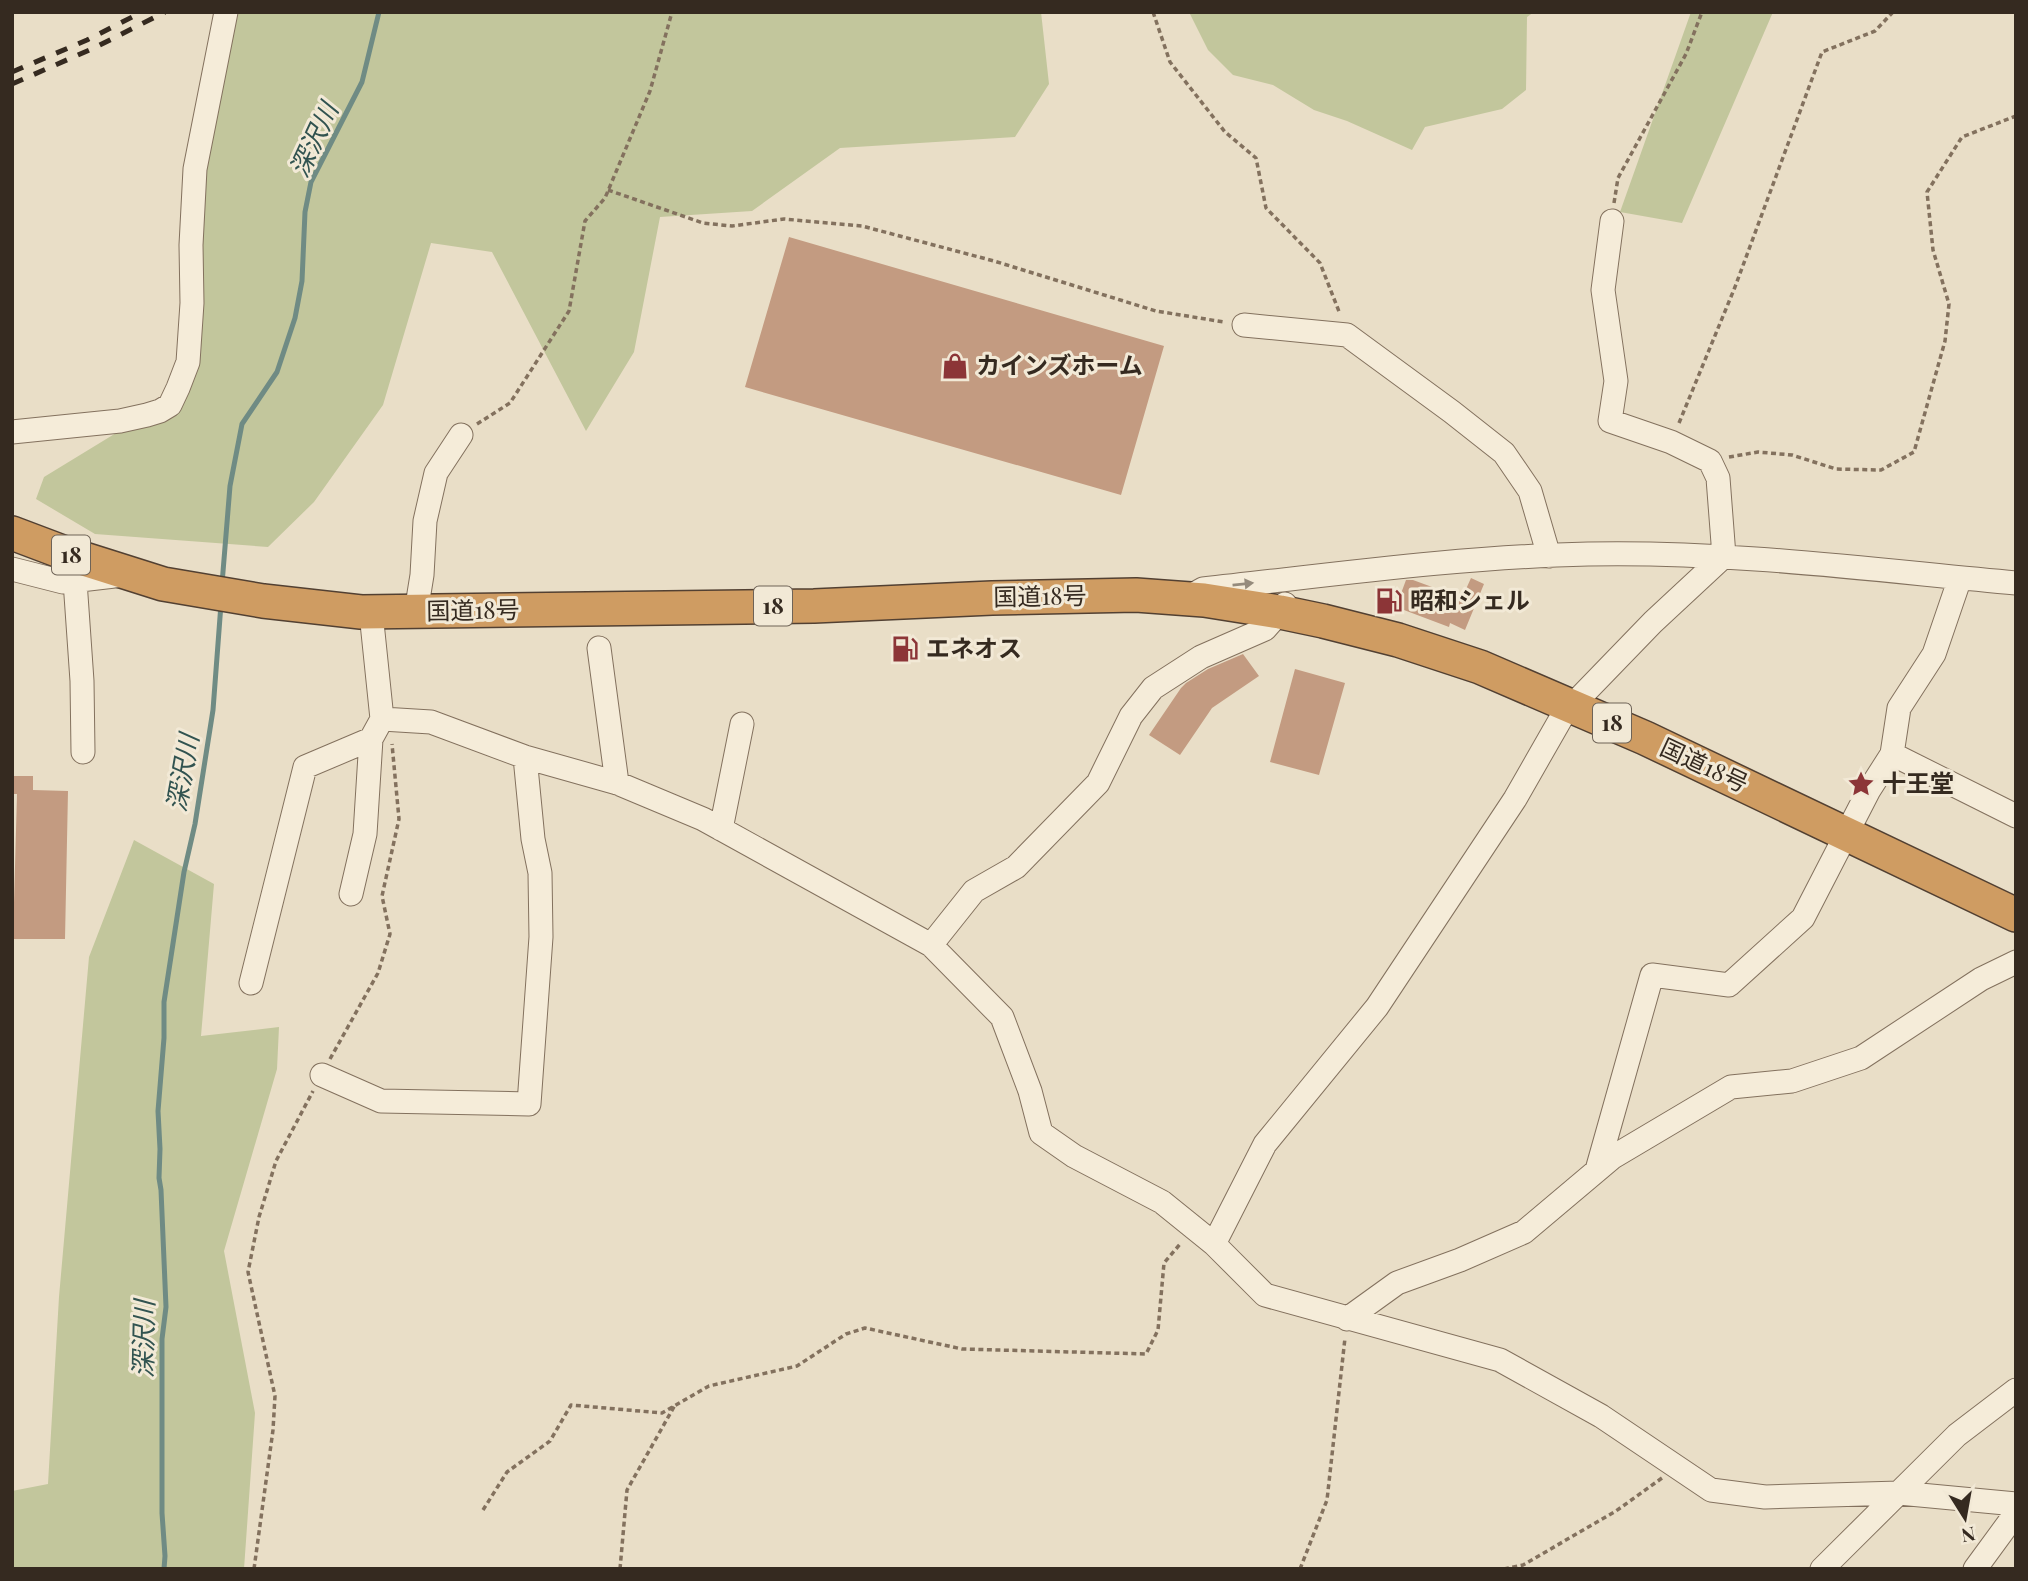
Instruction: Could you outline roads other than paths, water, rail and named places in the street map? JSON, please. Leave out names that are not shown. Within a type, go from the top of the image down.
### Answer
[{"type":"highway","name":"国道18号","points":[[12,533],[163,584],[263,601],[366,613],[800,606],[1122,596],[1184,599],[1280,612],[1439,652],[1571,705],[2016,915]]},
{"type":"street","points":[[12,432],[120,421],[148,415],[170,405],[188,362],[195,169],[226,12]]},
{"type":"street","points":[[1612,221],[1603,290],[1616,381],[1610,421],[1671,442],[1710,461],[1718,478],[1724,556]]},
{"type":"street","points":[[1244,325],[1348,335],[1504,453],[1530,491],[1549,556]]},
{"type":"street","points":[[416,612],[422,575],[425,521],[436,472],[461,435]]},
{"type":"street","points":[[1184,599],[1203,589],[1488,559],[1589,554],[1724,556],[2016,583]]},
{"type":"street","points":[[1214,1244],[1265,1144],[1377,1007],[1515,799],[1563,715],[1653,622],[1724,556]]},
{"type":"street","points":[[12,569],[63,582],[132,574]]},
{"type":"street","points":[[932,945],[974,891],[1016,867],[1098,783],[1131,716],[1153,688],[1201,657],[1265,629],[1280,612],[1296,583],[1304,578]]},
{"type":"street","points":[[1597,1170],[1652,975],[1730,985],[1803,918],[1868,790],[1892,754],[1899,708],[1934,654],[1960,578]]},
{"type":"street","points":[[75,581],[82,681],[83,752]]},
{"type":"street","points":[[351,894],[365,834],[368,765],[376,729],[366,613]]},
{"type":"street","points":[[599,648],[617,783]]},
{"type":"street","points":[[251,983],[306,767],[376,729],[431,722],[525,757],[617,783],[704,819],[932,945],[1002,1017],[1025,1078],[1041,1133],[1074,1156],[1162,1202],[1214,1244],[1265,1295],[1500,1360],[1601,1416],[1711,1490],[1765,1497],[1899,1493],[2016,1504]]},
{"type":"street","points":[[720,829],[742,724]]},
{"type":"street","points":[[1892,754],[2016,816]]},
{"type":"street","points":[[321,1075],[381,1101],[529,1104],[541,937],[540,873],[533,839],[525,757]]},
{"type":"street","points":[[1347,1319],[1396,1283],[1460,1260],[1524,1232],[1612,1157],[1731,1087],[1792,1081],[1861,1058],[1981,979],[2016,962]]},
{"type":"street","points":[[1822,1569],[1957,1435],[2016,1390]]},
{"type":"street","points":[[1975,1569],[2016,1513]]},
{"type":"waterway","name":"深沢川","points":[[222,584],[230,486],[242,424],[277,372],[295,318],[302,281],[305,212],[311,182],[362,82],[379,12]]},
{"type":"waterway","name":"深沢川","points":[[164,1569],[162,1339],[166,1307],[158,1111],[164,1002],[213,710],[221,604]]},
{"type":"railway","points":[[12,72],[87,40],[142,12]]},
{"type":"railway","points":[[12,84],[94,48],[165,12]]},
{"type":"place","name":"カインズホーム","points":[[955,366]]},
{"type":"place","name":"昭和シェル","points":[[1389,601]]},
{"type":"place","name":"エネオス","points":[[905,649]]},
{"type":"place","name":"十王堂","points":[[1861,784]]}]
